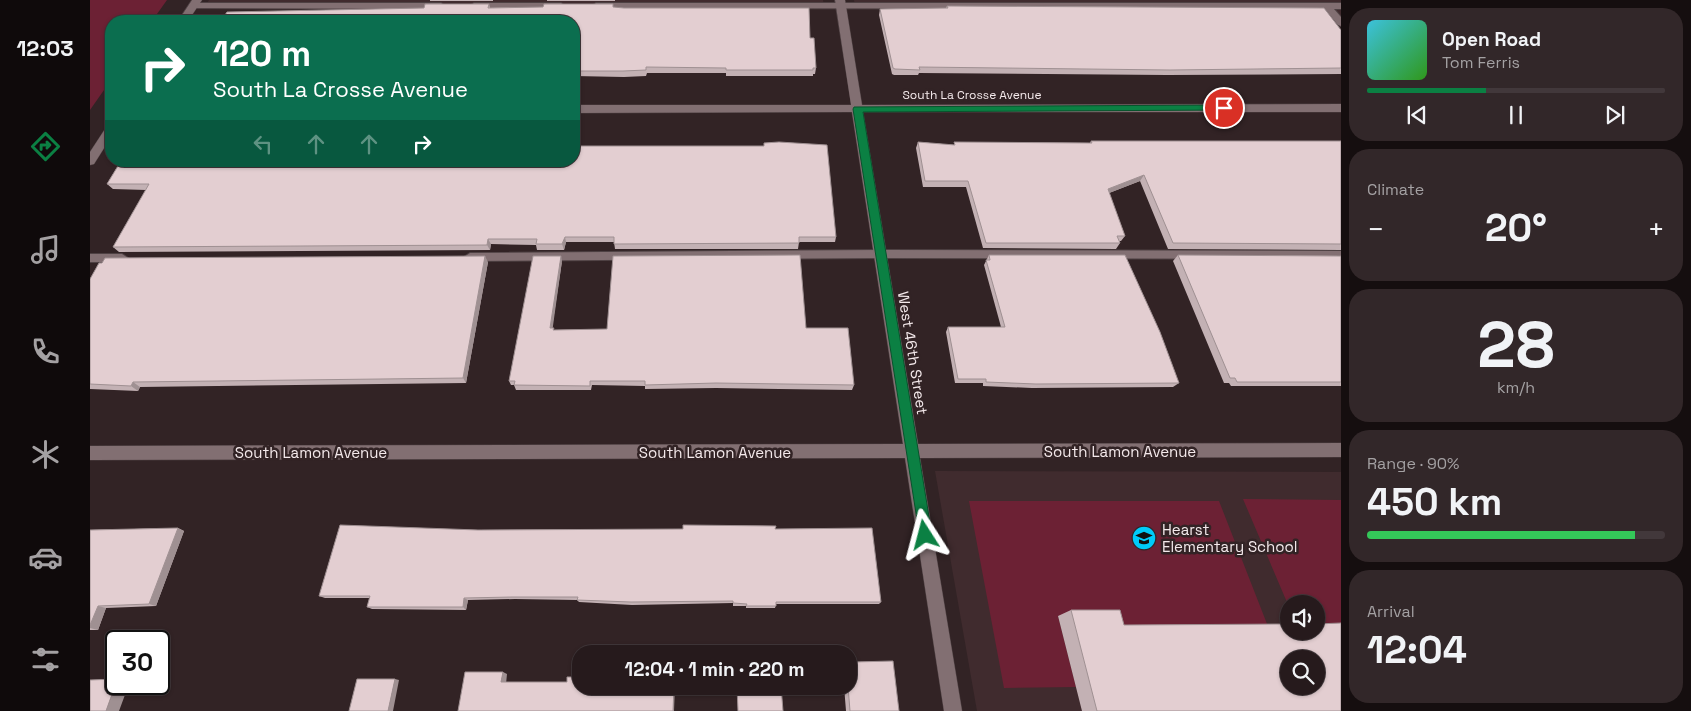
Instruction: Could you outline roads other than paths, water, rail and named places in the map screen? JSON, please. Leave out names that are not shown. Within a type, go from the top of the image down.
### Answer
[{"type":"street","points":[[187,15],[195,3]]},
{"type":"street","name":"West 46th Street","points":[[841,3],[953,711]]},
{"type":"street","name":"South La Crosse Avenue","points":[[580,109],[1341,108]]},
{"type":"street","points":[[91,157],[105,137]]},
{"type":"street","name":"South Lamon Avenue","points":[[90,453],[1341,450]]},
{"type":"lane","points":[[195,3],[449,6]]},
{"type":"lane","points":[[587,6],[841,3],[1341,6]]},
{"type":"lane","points":[[468,6],[567,6]]},
{"type":"lane","points":[[1327,6],[1341,23]]},
{"type":"lane","points":[[458,257],[881,254],[1341,255]]},
{"type":"lane","points":[[90,258],[130,258]]},
{"type":"place","name":"Hearst Elementary School","points":[[1144,538]]}]
